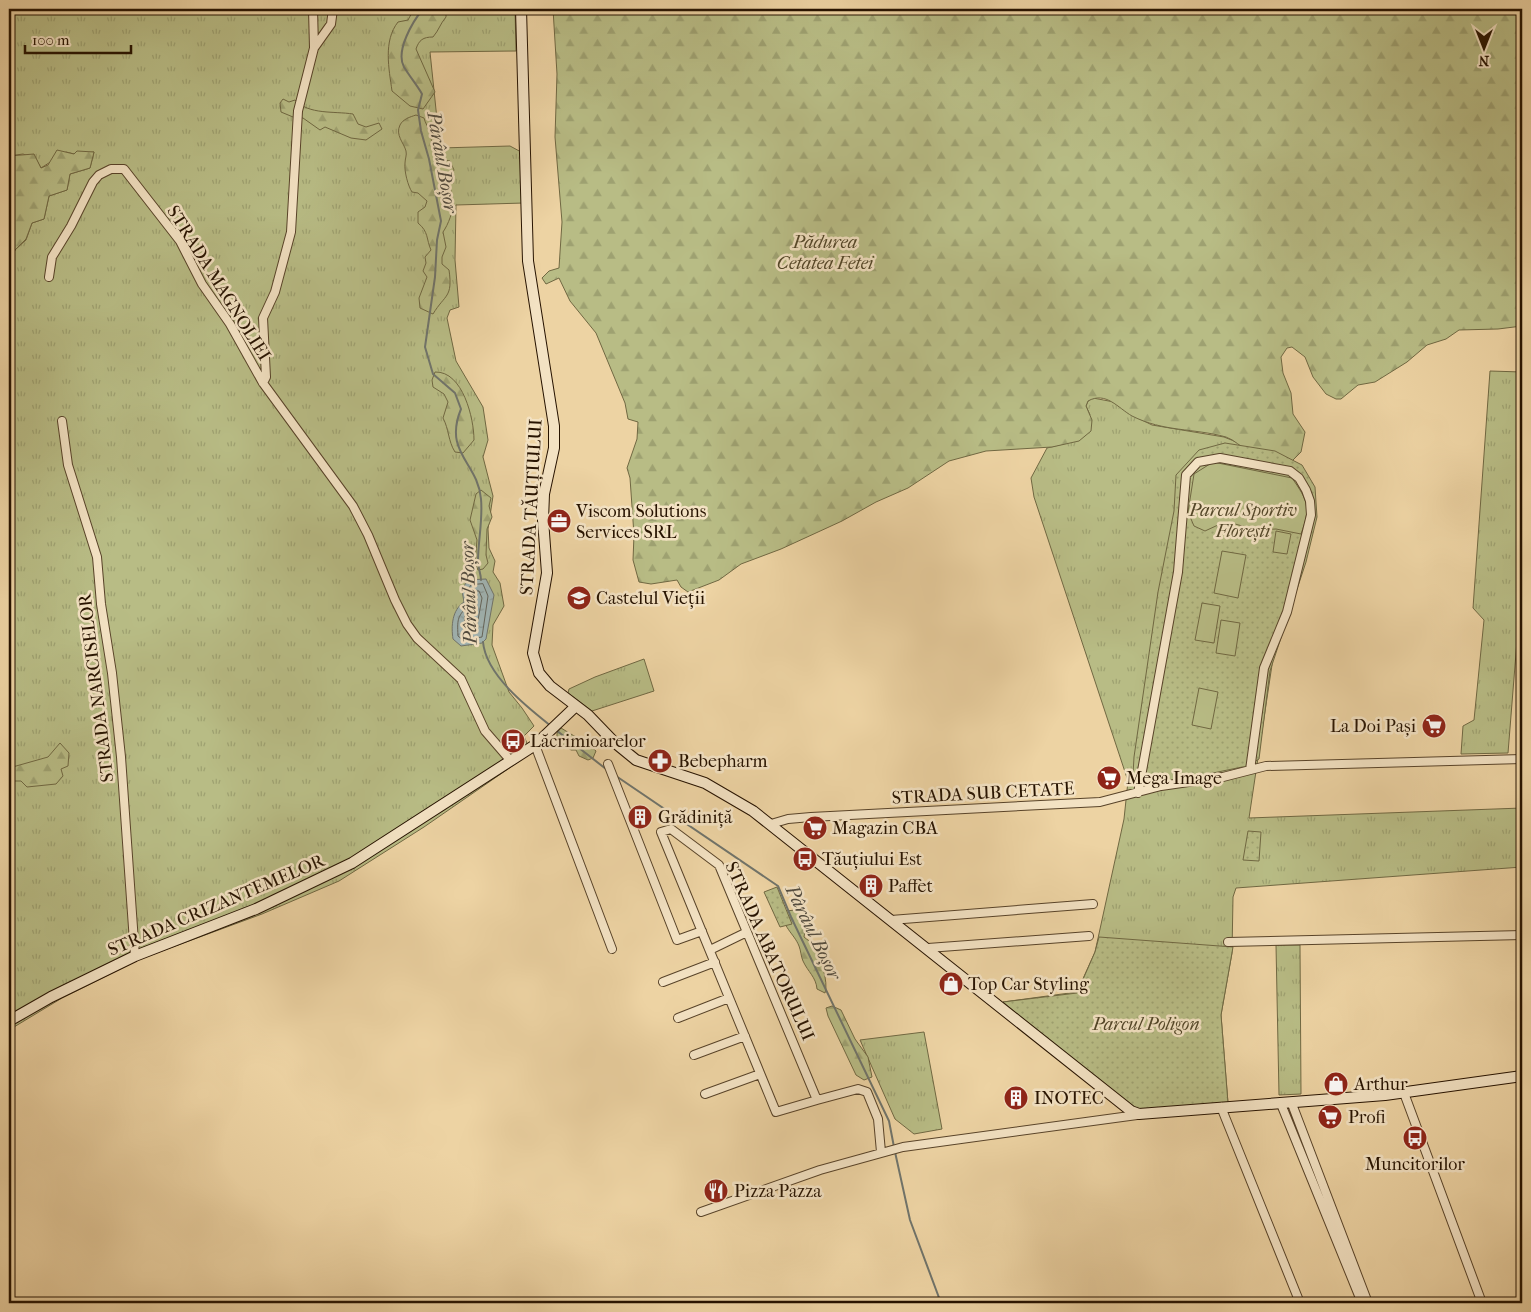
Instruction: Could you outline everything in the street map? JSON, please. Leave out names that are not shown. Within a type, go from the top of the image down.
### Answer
[{"type":"main road","name":"STRADA TĂUȚIULUI","points":[[521,9],[528,261],[554,426],[554,448],[544,494],[543,520],[547,573],[533,659],[540,674],[576,710],[636,760],[718,789],[770,824],[928,948],[1123,1107],[1139,1114]]},
{"type":"main road","name":"STRADA CRIZANTEMELOR","points":[[9,1021],[58,993],[135,956],[256,909],[352,863],[535,745],[576,710]]},
{"type":"main road","points":[[1139,1114],[1221,1107],[1292,1104],[1404,1093],[1522,1076]]},
{"type":"street","points":[[313,9],[314,48],[298,111],[291,232],[275,292],[263,318],[266,377],[263,383],[353,506],[368,535],[403,618],[417,638],[461,679],[485,731],[510,760]]},
{"type":"street","points":[[314,48],[331,24],[333,9]]},
{"type":"street","name":"STRADA MAGNOLIEI","points":[[49,277],[52,257],[71,226],[92,182],[99,175],[111,169],[124,169],[180,242],[202,284],[230,324],[263,383]]},
{"type":"street","name":"STRADA NARCISELOR","points":[[62,421],[68,465],[97,557],[101,604],[112,673],[121,757],[135,956]]},
{"type":"street","points":[[1138,793],[1178,572],[1184,482],[1194,465],[1208,458],[1220,458],[1290,471],[1299,478],[1306,490],[1312,509],[1287,612],[1264,668],[1250,770]]},
{"type":"street","points":[[535,745],[612,949]]},
{"type":"street","name":"STRADA SUB CETATE","points":[[770,824],[788,820],[828,816],[1100,802],[1161,786],[1223,777],[1266,766],[1522,759]]},
{"type":"street","points":[[608,764],[677,940],[702,931]]},
{"type":"street","name":"STRADA ABATORULUI","points":[[817,1100],[719,865],[671,829],[661,832],[776,1112],[858,1089],[867,1092],[878,1119],[885,1151]]},
{"type":"street","points":[[891,920],[1093,904]]},
{"type":"street","points":[[710,950],[748,932]]},
{"type":"street","points":[[1228,942],[1522,935]]},
{"type":"street","points":[[928,948],[1089,936]]},
{"type":"street","points":[[663,982],[714,962]]},
{"type":"street","points":[[678,1018],[729,998]]},
{"type":"street","points":[[694,1055],[745,1036]]},
{"type":"street","points":[[705,1094],[760,1074]]},
{"type":"street","points":[[1404,1093],[1482,1303]]},
{"type":"street","points":[[1281,1104],[1362,1303]]},
{"type":"street","points":[[1292,1104],[1368,1303]]},
{"type":"street","points":[[1221,1107],[1300,1303]]},
{"type":"street","points":[[701,1212],[820,1170],[885,1151],[1139,1114]]},
{"type":"green space","points":[[9,9],[515,9],[516,51],[430,52],[440,148],[510,146],[523,153],[524,203],[456,205],[455,260],[459,307],[450,310],[447,318],[456,361],[483,407],[488,440],[483,457],[493,496],[488,529],[489,548],[495,561],[493,572],[500,583],[504,606],[493,625],[492,645],[509,692],[534,726],[524,736],[531,753],[424,827],[339,881],[262,914],[140,959],[62,998],[9,1030],[9,266],[15,250],[26,240],[32,223],[44,219],[49,196],[67,190],[70,174],[90,168],[94,152],[74,154],[66,152],[41,168],[36,159],[23,154],[9,156]]},
{"type":"green space","points":[[414,9],[446,9],[446,17],[433,37],[422,40],[416,49],[435,92],[423,109],[410,106],[392,91],[388,55],[393,30],[398,22],[408,20]]},
{"type":"green space","name":"Pădurea Cetatea Fetei","points":[[553,9],[1522,9],[1522,326],[1459,330],[1446,339],[1427,345],[1407,362],[1375,382],[1358,385],[1341,399],[1336,399],[1326,394],[1313,377],[1305,357],[1292,347],[1287,348],[1281,357],[1283,373],[1291,393],[1293,414],[1305,432],[1301,452],[1290,463],[1254,453],[1226,437],[1156,425],[1132,416],[1106,399],[1094,398],[1088,401],[1086,406],[1092,420],[1091,431],[1079,441],[1052,447],[986,451],[949,461],[908,488],[781,549],[741,564],[719,580],[688,592],[681,587],[677,580],[651,584],[639,582],[633,560],[634,535],[630,478],[627,468],[637,439],[638,422],[628,419],[625,403],[596,333],[570,301],[559,278],[546,284],[542,278],[549,271],[559,268],[562,222],[555,137],[557,74]]},
{"type":"green space","points":[[283,99],[289,102],[295,100],[307,108],[322,112],[353,114],[358,124],[366,127],[379,123],[382,129],[366,140],[351,138],[325,127],[320,130],[303,118],[293,117],[281,112],[280,103]]},
{"type":"green space","points":[[416,115],[424,118],[435,155],[443,160],[450,161],[454,170],[450,182],[453,209],[443,232],[446,247],[442,257],[442,264],[449,270],[450,286],[447,295],[433,314],[420,308],[419,298],[427,277],[423,271],[426,263],[425,257],[431,250],[426,233],[418,223],[418,212],[425,207],[427,201],[418,193],[412,192],[409,186],[405,170],[406,151],[399,132],[403,121]]},
{"type":"green space","points":[[57,150],[74,154],[77,151],[94,152],[90,168],[70,174],[67,190],[49,196],[44,219],[32,223],[26,239],[15,250],[9,266],[9,156],[34,154],[41,168],[48,165]]},
{"type":"green space","points":[[1490,371],[1522,372],[1522,578],[1508,753],[1461,754],[1463,726],[1474,720],[1484,620],[1473,608]]},
{"type":"green space","points":[[435,372],[445,374],[453,379],[460,388],[469,409],[474,440],[463,453],[455,452],[451,444],[443,418],[448,402],[444,394],[433,387],[432,380]]},
{"type":"green space","points":[[1093,398],[1114,402],[1132,415],[1152,425],[1224,437],[1239,443],[1248,450],[1290,463],[1294,461],[1293,525],[1249,818],[1522,808],[1522,867],[1236,888],[1233,897],[1232,953],[1221,1015],[1228,1103],[1003,1002],[1077,992],[1095,952],[1124,819],[1128,781],[1034,497],[1031,478],[1047,448],[1063,444],[1090,415],[1086,406],[1088,401]]},
{"type":"green space","name":"Parcul Sportiv Florești","points":[[1225,443],[1275,451],[1302,465],[1315,487],[1317,517],[1306,562],[1270,671],[1259,759],[1247,766],[1135,789],[1133,775],[1134,757],[1158,592],[1174,511],[1176,475],[1199,450]]},
{"type":"green space","points":[[1213,462],[1292,478],[1305,499],[1307,510],[1301,534],[1276,529],[1257,530],[1235,524],[1218,525],[1205,531],[1194,526],[1188,512],[1194,474]]},
{"type":"green space","points":[[481,490],[491,498],[489,506],[492,517],[487,529],[486,555],[488,563],[483,569],[478,570],[475,563],[477,540],[470,520],[476,494]]},
{"type":"green space","points":[[1276,531],[1291,534],[1287,554],[1273,552]]},
{"type":"green space","points":[[1222,551],[1246,555],[1238,598],[1214,593]]},
{"type":"green space","points":[[1202,603],[1220,606],[1214,643],[1195,640]]},
{"type":"green space","points":[[1221,620],[1240,623],[1235,656],[1216,653]]},
{"type":"green space","points":[[644,659],[654,691],[592,711],[568,693],[569,689],[595,677]]},
{"type":"green space","points":[[1199,688],[1218,692],[1211,729],[1192,725]]},
{"type":"green space","points":[[561,728],[596,751],[593,758],[588,760],[579,756],[576,750],[571,750],[557,740],[557,733]]},
{"type":"green space","points":[[60,743],[69,753],[68,766],[61,769],[63,776],[56,784],[27,787],[21,781],[9,781],[9,768],[48,757]]},
{"type":"green space","points":[[1248,831],[1261,832],[1259,861],[1243,860]]},
{"type":"green space","points":[[777,887],[792,924],[780,927],[764,892]]},
{"type":"green space","points":[[796,910],[807,913],[810,919],[806,924],[804,937],[814,945],[819,955],[825,976],[825,993],[817,989],[803,961],[797,941],[784,921],[785,911]]},
{"type":"green space","name":"Parcul Poligon","points":[[1099,937],[1233,947],[1221,1015],[1228,1103],[1139,1111],[1105,1087],[1003,1002],[1077,993],[1095,952]]},
{"type":"green space","points":[[1276,945],[1300,945],[1301,1094],[1279,1095]]},
{"type":"green space","points":[[832,1006],[841,1010],[855,1039],[868,1057],[872,1077],[864,1080],[856,1075],[828,1016],[826,1008]]},
{"type":"green space","points":[[924,1032],[942,1129],[914,1134],[895,1119],[860,1040]]},
{"type":"water","points":[[486,579],[494,595],[486,639],[482,643],[461,646],[453,639],[452,629],[457,609],[464,602],[462,591],[467,580]]},
{"type":"waterway","name":"Pârâul Boșor","points":[[423,9],[406,36],[402,60],[404,67],[422,94],[418,110],[421,131],[429,159],[441,221],[437,240],[435,277],[425,347],[433,374],[455,393],[461,409],[456,436],[463,457],[479,486],[481,499],[478,561],[481,580]]},
{"type":"waterway","name":"Pârâul Boșor","points":[[483,642],[486,654],[500,678],[520,700],[551,726]]},
{"type":"waterway","name":"Pârâul Boșor","points":[[556,730],[606,769]]},
{"type":"waterway","name":"Pârâul Boșor","points":[[616,776],[778,886],[889,1121],[894,1147]]},
{"type":"waterway","name":"Pârâul Boșor","points":[[895,1152],[910,1220],[941,1303]]},
{"type":"place","name":"Viscom Solutions Services SRL","points":[[559,521]]},
{"type":"place","name":"Castelul Vieții","points":[[579,598]]},
{"type":"place","name":"La Doi Pași","points":[[1434,726]]},
{"type":"place","name":"Lăcrimioarelor","points":[[513,741]]},
{"type":"place","name":"Bebepharm","points":[[660,761]]},
{"type":"place","name":"Mega Image","points":[[1109,778]]},
{"type":"place","name":"Grădiniță","points":[[640,817]]},
{"type":"place","name":"Magazin CBA","points":[[815,828]]},
{"type":"place","name":"Tăuțiului Est","points":[[805,859]]},
{"type":"place","name":"Paffet","points":[[871,886]]},
{"type":"place","name":"Top Car Styling","points":[[951,984]]},
{"type":"place","name":"Arthur","points":[[1336,1084]]},
{"type":"place","name":"INOTEC","points":[[1016,1098]]},
{"type":"place","name":"Profi","points":[[1330,1117]]},
{"type":"place","name":"Muncitorilor","points":[[1415,1138]]},
{"type":"place","name":"Pizza Pazza","points":[[716,1191]]}]
